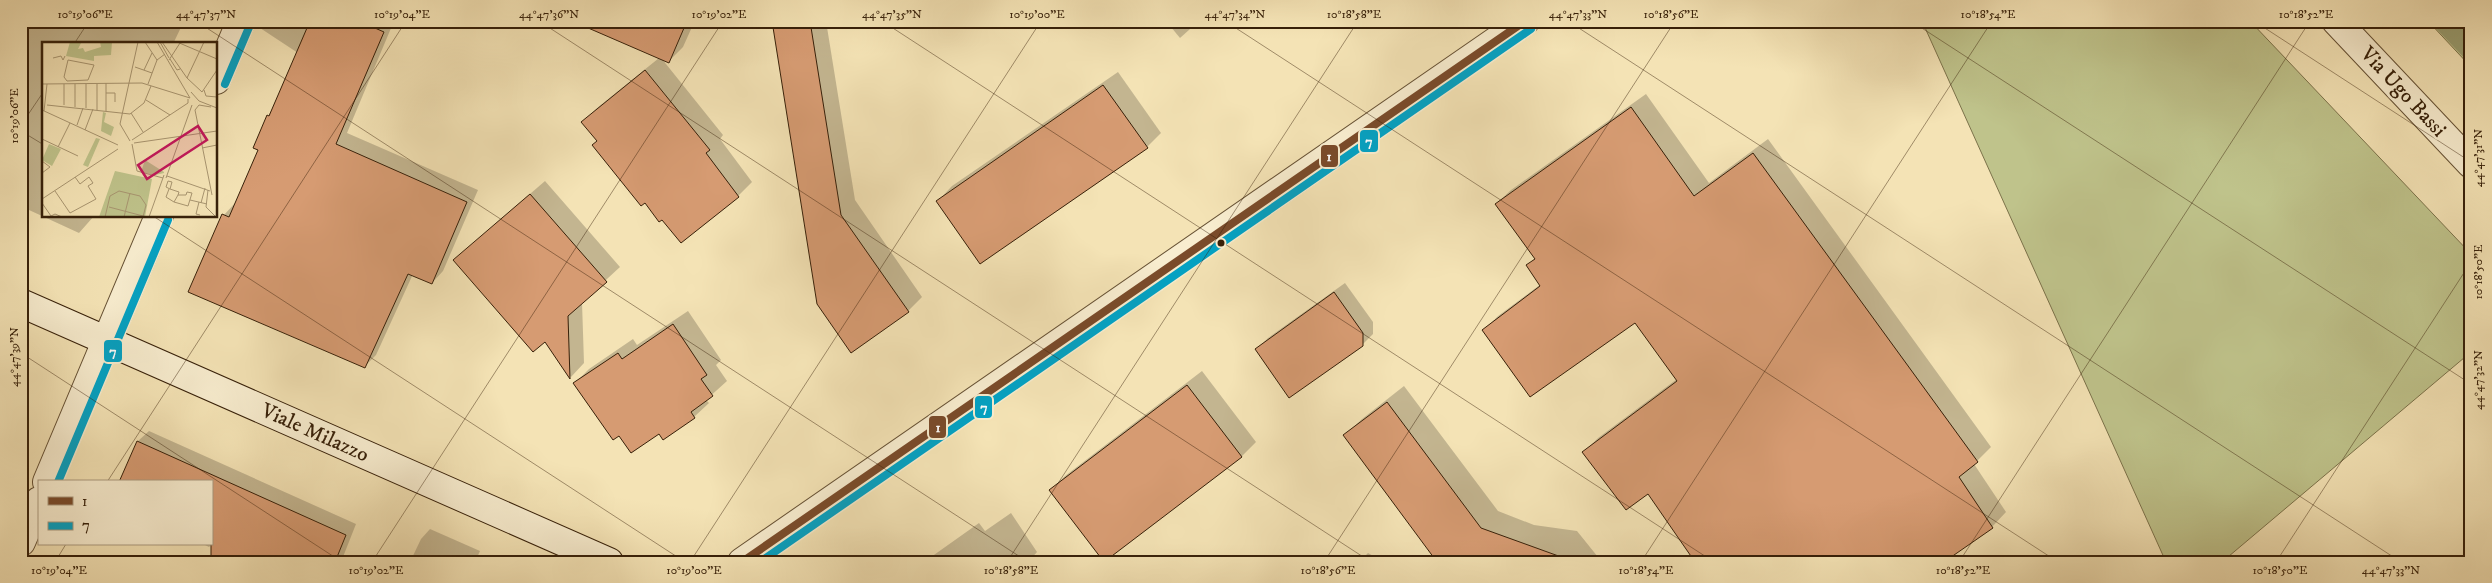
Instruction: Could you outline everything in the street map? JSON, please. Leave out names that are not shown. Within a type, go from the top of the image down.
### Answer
[{"type":"street","points":[[218,75],[241,21]]},
{"type":"street","points":[[742,562],[1525,21]]},
{"type":"street","name":"Via Ugo Bassi","points":[[2336,21],[2471,164]]},
{"type":"street","points":[[48,480],[158,218]]},
{"type":"street","name":"Viale Milazzo","points":[[21,303],[609,562]]},
{"type":"street","points":[[21,542],[38,503]]},
{"type":"green space","points":[[1922,21],[2250,21],[2471,254],[2471,352],[2222,562],[2166,562]]},
{"type":"green space","points":[[2428,21],[2471,21],[2471,67]]},
{"type":"building","points":[[310,21],[359,21],[384,32],[336,144],[467,202],[432,284],[408,274],[365,368],[188,292],[222,214],[229,217],[258,150],[253,148]]},
{"type":"building","points":[[572,21],[687,21],[669,63]]},
{"type":"building","points":[[772,21],[810,21],[841,215],[909,312],[851,353],[817,304]]},
{"type":"building","points":[[645,70],[710,150],[706,153],[739,197],[681,243],[662,220],[659,222],[645,203],[641,206],[592,145],[597,141],[581,122]]},
{"type":"building","points":[[1103,85],[1148,148],[980,264],[936,201]]},
{"type":"building","points":[[1631,107],[1694,196],[1753,153],[1978,462],[1959,477],[1993,528],[1944,562],[1695,562],[1648,494],[1626,510],[1582,452],[1677,381],[1635,323],[1530,397],[1482,330],[1540,286],[1526,265],[1535,259],[1495,204]]},
{"type":"building","points":[[530,194],[607,282],[568,316],[570,379],[545,342],[533,352],[453,260]]},
{"type":"building","points":[[1334,292],[1363,333],[1363,346],[1289,398],[1255,349]]},
{"type":"building","points":[[673,324],[707,375],[701,379],[713,396],[691,412],[695,418],[663,440],[659,434],[631,453],[619,436],[613,440],[573,383],[618,353],[622,359]]},
{"type":"building","points":[[1187,385],[1242,457],[1104,562],[1049,490]]},
{"type":"building","points":[[1387,402],[1481,528],[1564,558],[1563,562],[1437,562],[1343,435]]},
{"type":"building","points":[[137,441],[346,535],[335,562],[211,562],[212,480],[120,480]]},
{"type":"transit line","name":"1","points":[[742,562],[1525,21]]},
{"type":"transit line","name":"7","points":[[225,84],[250,25]]},
{"type":"transit line","name":"7","points":[[760,562],[1531,29]]},
{"type":"transit line","name":"7","points":[[59,480],[168,220]]}]
